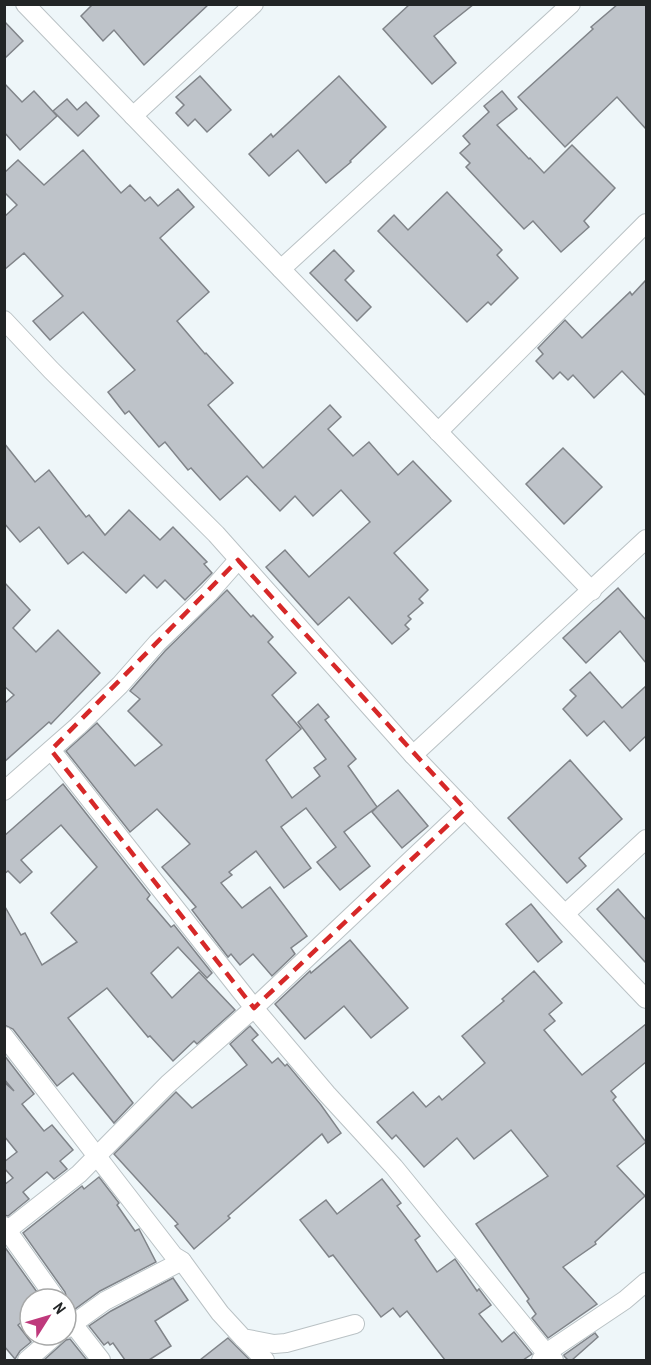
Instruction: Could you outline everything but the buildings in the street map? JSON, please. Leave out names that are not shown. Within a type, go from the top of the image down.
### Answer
[{"type":"street","points":[[25,4],[592,591]]},
{"type":"street","points":[[133,116],[254,4]]},
{"type":"street","points":[[281,270],[572,4]]},
{"type":"street","points":[[438,432],[646,223]]},
{"type":"street","points":[[4,320],[216,534],[413,755],[646,999]]},
{"type":"street","points":[[413,755],[592,591],[646,538]]},
{"type":"street","points":[[4,791],[120,685],[157,643],[238,560]]},
{"type":"street","points":[[51,750],[254,1008],[327,1094],[394,1167],[547,1358],[626,1300],[646,1282]]},
{"type":"street","points":[[47,1287],[6,1230],[79,1174],[168,1084],[254,1008],[465,809]]},
{"type":"street","points":[[565,914],[646,839]]},
{"type":"street","points":[[4,1036],[174,1256],[182,1261],[220,1313],[265,1360]]},
{"type":"street","points":[[78,1317],[182,1261]]},
{"type":"street","points":[[243,1338],[274,1344],[286,1343],[355,1324]]},
{"type":"street","points":[[78,1334],[101,1360]]},
{"type":"street","points":[[27,1360],[43,1347]]},
{"type":"highlighted area","points":[[238,560],[465,809],[254,1008],[51,750]]}]
